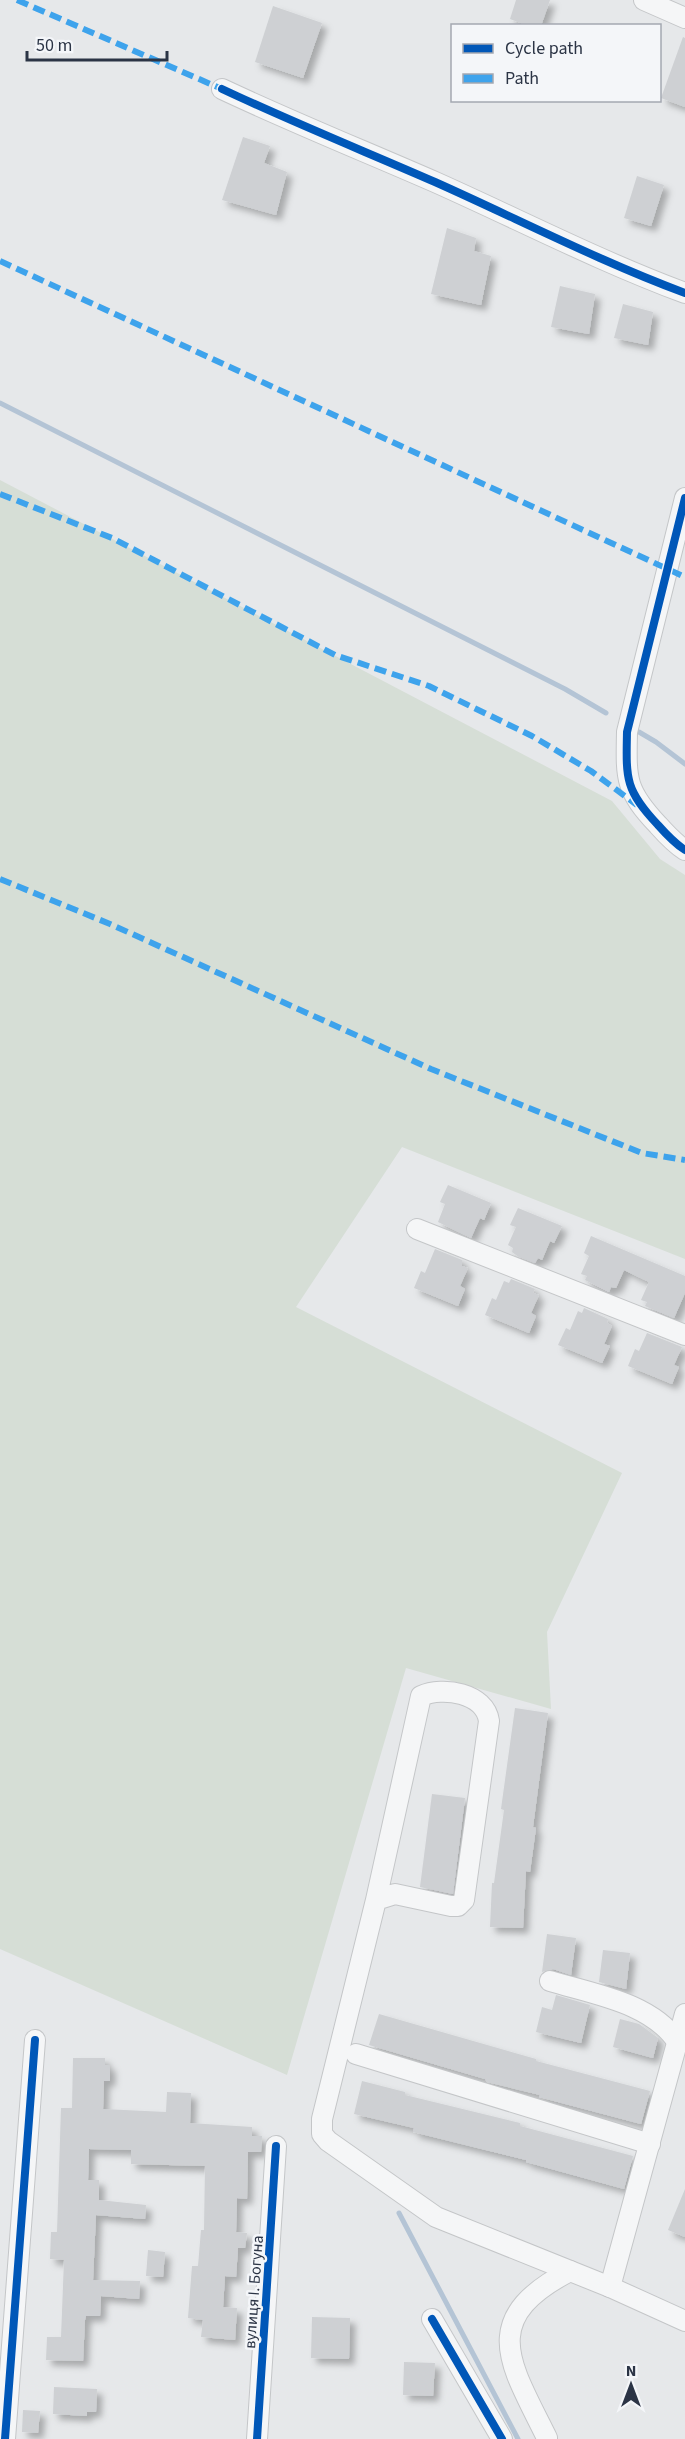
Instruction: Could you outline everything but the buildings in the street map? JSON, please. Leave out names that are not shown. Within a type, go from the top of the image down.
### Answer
[{"type":"street","points":[[644,0],[685,18]]},
{"type":"street","points":[[222,89],[436,183],[544,235],[685,293]]},
{"type":"street","points":[[685,498],[627,732],[626,769],[630,791],[642,808],[676,845],[685,850]]},
{"type":"street","points":[[417,1229],[685,1335]]},
{"type":"street","points":[[376,1900],[395,1894],[450,1906],[458,1906],[464,1900],[489,1721],[488,1713],[480,1705],[460,1693],[442,1690],[421,1696],[376,1900],[322,2119],[322,2134],[328,2141],[436,2217],[610,2287],[685,2321]]},
{"type":"street","points":[[550,1981],[622,2003],[659,2021],[671,2031],[678,2043]]},
{"type":"street","points":[[610,2287],[685,2014]]},
{"type":"street","points":[[5,2439],[35,2040]]},
{"type":"street","points":[[356,2054],[650,2144]]},
{"type":"street","name":"вулиця І. Богуна","points":[[257,2439],[276,2146]]},
{"type":"street","points":[[547,2438],[522,2388],[510,2355],[508,2336],[513,2320],[522,2304],[544,2284],[570,2271]]},
{"type":"street","points":[[432,2319],[502,2439]]},
{"type":"shaded area","points":[[0,480],[612,801],[660,859],[685,875],[685,1259],[402,1147],[296,1307],[622,1473],[547,1632],[551,1709],[406,1668],[287,2075],[0,1949]]},
{"type":"waterway","points":[[0,403],[565,689],[606,713]]},
{"type":"waterway","points":[[639,732],[685,764]]},
{"type":"waterway","points":[[399,2213],[518,2439]]},
{"type":"marked path","points":[[17,0],[222,89]]},
{"type":"marked path","points":[[0,261],[685,577]]},
{"type":"marked path","points":[[0,494],[112,538],[335,655],[429,686],[532,736],[591,771],[637,805]]},
{"type":"marked path","points":[[0,879],[110,924],[431,1069],[642,1153],[685,1160]]},
{"type":"cycle path","points":[[222,89],[435,182],[590,254],[685,293]]},
{"type":"cycle path","points":[[685,498],[627,732],[628,773],[633,793],[647,813],[685,850]]},
{"type":"cycle path","points":[[5,2439],[35,2040]]},
{"type":"cycle path","points":[[257,2439],[276,2146]]},
{"type":"cycle path","points":[[432,2319],[502,2439]]}]
